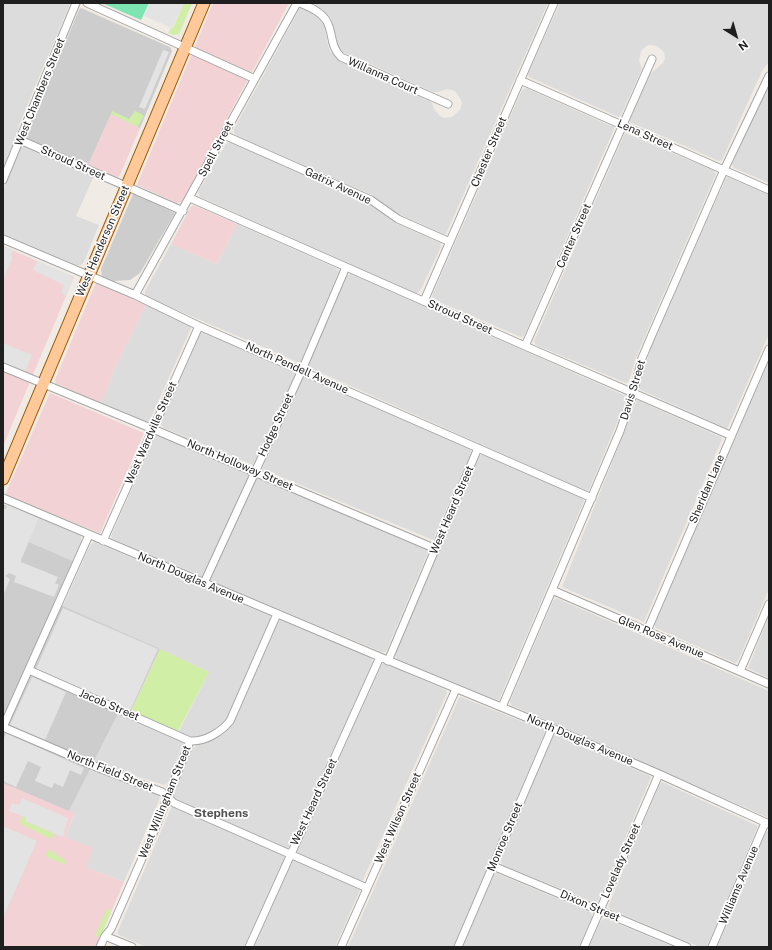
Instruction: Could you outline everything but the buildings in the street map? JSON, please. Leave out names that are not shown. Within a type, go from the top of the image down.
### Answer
[{"type":"main road","name":"West Henderson Street","points":[[3,479],[204,3]]},
{"type":"street","name":"West Chambers Street","points":[[3,180],[76,3]]},
{"type":"street","points":[[88,3],[255,79]]},
{"type":"street","name":"Spell Street","points":[[135,296],[297,3]]},
{"type":"street","name":"Willanna Court","points":[[300,3],[323,16],[329,26],[332,44],[341,57],[448,104]]},
{"type":"street","name":"Chester Street","points":[[424,301],[554,3]]},
{"type":"street","name":"Center Street","points":[[526,346],[652,58]]},
{"type":"street","name":"Davis Street","points":[[502,708],[620,431],[633,394],[642,358],[724,170],[769,76]]},
{"type":"street","name":"Lena Street","points":[[520,80],[769,190]]},
{"type":"street","name":"Gatrix Avenue","points":[[224,135],[371,200],[398,219],[450,242]]},
{"type":"street","name":"Stroud Street","points":[[20,140],[183,211]]},
{"type":"street","name":"Stroud Street","points":[[190,198],[633,394],[730,435]]},
{"type":"street","name":"North Pendell Avenue","points":[[3,239],[88,275],[199,326],[592,498]]},
{"type":"street","name":"Hodge Street","points":[[204,583],[302,370],[346,267]]},
{"type":"street","name":"West Wardville Street","points":[[103,541],[199,326]]},
{"type":"street","name":"Sheridan Lane","points":[[647,631],[730,435],[769,348]]},
{"type":"street","name":"North Holloway Street","points":[[3,367],[153,428],[436,549]]},
{"type":"street","name":"West Heard Street","points":[[388,661],[478,448]]},
{"type":"street","name":"North Douglas Avenue","points":[[3,498],[380,658],[552,728],[659,774],[767,824]]},
{"type":"street","points":[[3,727],[90,535]]},
{"type":"street","name":"Glen Rose Avenue","points":[[552,590],[769,684]]},
{"type":"street","points":[[740,671],[769,604]]},
{"type":"street","name":"West Willingham Street","points":[[100,947],[105,936],[111,929],[155,829],[190,741],[196,741],[216,733],[224,728],[230,721],[277,614]]},
{"type":"street","name":"West Heard Street","points":[[249,947],[380,658]]},
{"type":"street","name":"Jacob Street","points":[[29,670],[190,741]]},
{"type":"street","name":"West Wilson Street","points":[[341,947],[456,689]]},
{"type":"street","name":"North Field Street","points":[[3,727],[99,768],[162,792],[174,803],[291,853],[367,888]]},
{"type":"street","name":"Monroe Street","points":[[458,947],[552,728]]},
{"type":"street","name":"Lovelady Street","points":[[584,947],[659,774]]},
{"type":"street","name":"Williams Avenue","points":[[712,947],[767,824]]},
{"type":"street","name":"Dixon Street","points":[[493,866],[687,947]]},
{"type":"street","points":[[105,936],[132,947]]},
{"type":"shaded area","points":[[3,3],[70,4],[19,125],[16,140],[3,171]]},
{"type":"shaded area","points":[[149,3],[184,3],[172,28],[144,16]]},
{"type":"shaded area","points":[[213,3],[289,3],[182,202],[177,203],[137,185]]},
{"type":"shaded area","points":[[312,3],[548,3],[446,234],[399,214],[370,194],[237,136],[234,133],[234,129],[300,8],[317,16],[321,21],[324,26],[329,49],[338,60],[430,101],[434,109],[444,118],[452,117],[460,110],[462,103],[460,98],[456,92],[452,90],[447,89],[433,92],[341,51],[337,44],[331,18],[322,9]]},
{"type":"shaded area","points":[[560,3],[769,3],[769,62],[762,71],[722,160],[719,161],[630,122],[650,74],[663,63],[665,59],[664,52],[657,46],[646,46],[641,51],[639,61],[642,69],[619,117],[529,77],[528,74]]},
{"type":"shaded area","points":[[81,8],[170,47],[172,51],[140,128],[111,114],[88,165],[28,139],[26,136]]},
{"type":"shaded area","points":[[163,50],[169,52],[145,109],[139,107]]},
{"type":"shaded area","points":[[769,83],[769,183],[734,168],[732,164]]},
{"type":"shaded area","points":[[526,88],[614,127],[614,129],[524,336],[521,337],[435,300],[432,296],[522,90]]},
{"type":"shaded area","points":[[111,114],[140,128],[120,175],[117,178],[88,165]]},
{"type":"shaded area","points":[[625,133],[713,170],[716,174],[636,357],[629,381],[626,383],[536,345],[534,341]]},
{"type":"shaded area","points":[[230,142],[368,203],[395,223],[440,243],[441,247],[420,291],[416,293],[411,291],[200,197],[198,192],[226,144]]},
{"type":"shaded area","points":[[21,147],[94,176],[76,216],[99,225],[84,262],[81,265],[77,265],[3,234],[3,190]]},
{"type":"shaded area","points":[[728,177],[769,195],[769,334],[728,427],[726,428],[641,390],[638,385],[652,345],[726,178]]},
{"type":"shaded area","points":[[133,194],[175,213],[140,273],[130,280],[113,281],[102,276],[101,269]]},
{"type":"shaded area","points":[[193,205],[237,224],[217,264],[171,244]]},
{"type":"shaded area","points":[[237,224],[336,268],[339,271],[300,363],[147,297],[145,294],[145,291],[171,244],[217,264]]},
{"type":"shaded area","points":[[3,246],[74,277],[3,446]]},
{"type":"shaded area","points":[[3,246],[13,250],[11,255],[12,259],[3,279]]},
{"type":"shaded area","points":[[37,261],[70,275],[73,280],[66,296],[61,293],[64,285],[33,270]]},
{"type":"shaded area","points":[[351,274],[626,396],[626,401],[589,490],[586,491],[308,367],[347,276]]},
{"type":"shaded area","points":[[97,284],[146,305],[110,378],[111,379],[101,403],[56,384],[55,380],[95,285]]},
{"type":"shaded area","points":[[146,305],[187,322],[191,326],[148,422],[101,403],[111,379],[110,378]]},
{"type":"shaded area","points":[[203,331],[296,372],[253,465],[164,428],[160,424],[200,334]]},
{"type":"shaded area","points":[[3,343],[32,355],[25,372],[3,363]]},
{"type":"shaded area","points":[[769,361],[769,589],[738,661],[735,663],[656,628],[654,624]]},
{"type":"shaded area","points":[[304,375],[470,448],[471,453],[433,540],[262,469]]},
{"type":"shaded area","points":[[50,393],[144,433],[100,533],[5,495]]},
{"type":"shaded area","points":[[637,400],[721,437],[722,439],[644,622],[562,587]]},
{"type":"shaded area","points":[[156,434],[249,473],[203,577],[113,539],[111,536]]},
{"type":"shaded area","points":[[483,454],[582,498],[584,501],[499,700],[397,659],[395,655],[480,456]]},
{"type":"shaded area","points":[[256,476],[429,550],[386,652],[382,652],[209,580]]},
{"type":"shaded area","points":[[3,505],[39,518],[29,542],[73,561],[54,602],[160,649],[131,711],[119,712],[69,811],[3,783]]},
{"type":"shaded area","points":[[7,506],[39,518],[21,562],[58,577],[55,583],[59,585],[54,597],[14,582],[16,576],[9,573],[5,576],[10,579],[3,596],[3,509],[6,509]]},
{"type":"shaded area","points":[[39,518],[81,536],[82,542],[73,561],[29,542]]},
{"type":"shaded area","points":[[94,542],[270,616],[271,619],[242,687],[221,727],[198,737],[188,736],[181,748],[168,783],[164,785],[94,762],[119,712],[176,737],[209,672],[63,606],[90,545]]},
{"type":"shaded area","points":[[556,598],[769,691],[769,818],[511,705],[510,701],[553,601]]},
{"type":"shaded area","points":[[63,608],[158,649],[130,711],[36,669]]},
{"type":"shaded area","points":[[769,616],[769,678],[748,668]]},
{"type":"shaded area","points":[[280,620],[370,657],[373,662],[289,847],[286,849],[174,800],[171,796],[191,749],[224,733],[232,724],[277,623]]},
{"type":"shaded area","points":[[382,664],[446,690],[447,693],[362,882],[301,856],[297,850]]},
{"type":"shaded area","points":[[32,677],[66,692],[45,740],[10,725]]},
{"type":"shaded area","points":[[461,697],[545,732],[454,947],[348,947],[459,698]]},
{"type":"shaded area","points":[[6,733],[84,768],[81,775],[70,770],[63,787],[54,783],[52,788],[35,781],[41,767],[28,761],[16,787],[3,781],[3,740]]},
{"type":"shaded area","points":[[555,735],[651,777],[599,900],[596,903],[503,865],[500,861],[551,739]]},
{"type":"shaded area","points":[[90,769],[160,795],[124,882],[86,867],[65,837],[75,814],[69,811]]},
{"type":"shaded area","points":[[662,782],[758,826],[707,947],[700,947],[608,907],[660,783]]},
{"type":"shaded area","points":[[3,783],[75,813],[65,837],[93,848],[86,867],[124,882],[96,947],[3,947]]},
{"type":"shaded area","points":[[22,798],[68,818],[63,837],[25,821],[26,816],[9,811],[12,803],[19,805]]},
{"type":"shaded area","points":[[172,806],[284,855],[284,859],[244,947],[146,947],[117,933]]},
{"type":"shaded area","points":[[3,826],[37,841],[3,918]]},
{"type":"shaded area","points":[[769,831],[769,947],[717,947],[766,832]]},
{"type":"shaded area","points":[[293,859],[297,859],[361,888],[335,947],[254,947]]},
{"type":"shaded area","points":[[496,873],[590,912],[592,918],[579,947],[462,947],[494,874]]},
{"type":"shaded area","points":[[605,918],[674,947],[589,947],[600,922]]},
{"type":"green space","points":[[102,3],[149,3],[141,20]]},
{"type":"green space","points":[[184,3],[192,3],[179,34],[174,35],[168,33],[171,28],[173,28]]},
{"type":"green space","points":[[112,111],[129,119],[135,111],[144,117],[138,127],[111,114]]},
{"type":"green space","points":[[160,649],[209,672],[178,731],[131,711]]},
{"type":"green space","points":[[24,815],[27,816],[25,821],[55,834],[52,838],[49,838],[21,824],[20,821]]},
{"type":"green space","points":[[49,850],[65,860],[66,864],[47,857],[46,854]]},
{"type":"green space","points":[[107,908],[111,912],[100,937],[95,936]]},
{"type":"district","name":"Stephens","points":[[221,813]]}]
